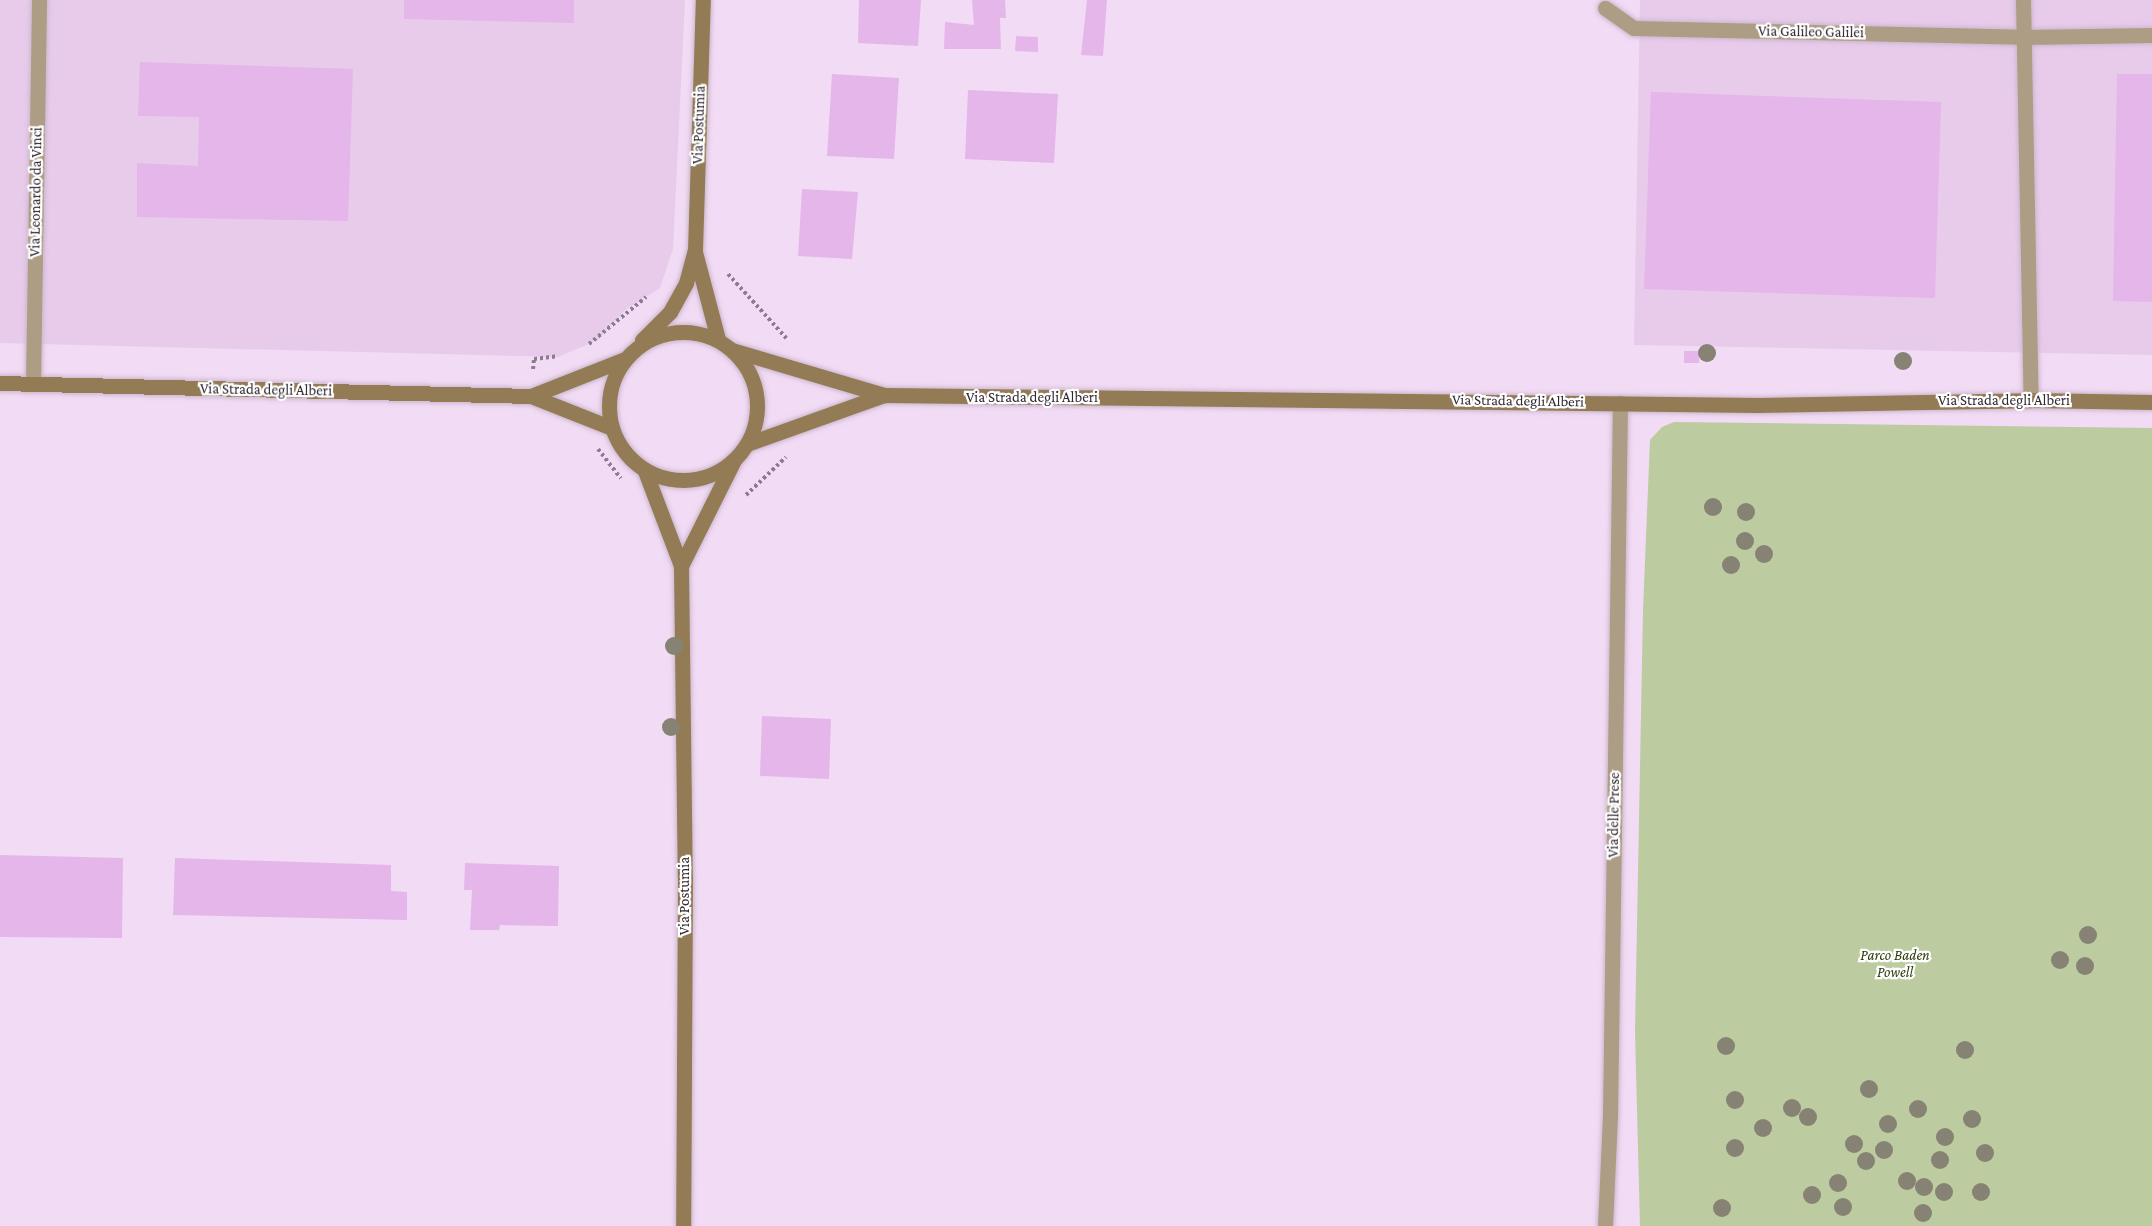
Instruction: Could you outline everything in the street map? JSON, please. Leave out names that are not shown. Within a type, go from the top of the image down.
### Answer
[{"type":"street","name":"Via Leonardo da Vinci","points":[[33,384],[39,0]]},
{"type":"street","name":"Via Postumia","points":[[703,0],[696,257],[718,339]]},
{"type":"street","points":[[2024,0],[2022,37],[2031,400]]},
{"type":"street","name":"Via Galileo Galilei","points":[[1605,8],[1634,28],[2022,37],[2152,35]]},
{"type":"street","name":"Via Postumia","points":[[683,1226],[685,877],[681,566],[645,471],[622,448],[612,428],[611,389],[625,359],[670,312],[686,283],[696,257]]},
{"type":"street","name":"Via Postumia","points":[[638,343],[667,333],[693,332],[718,339],[732,350],[752,378],[757,413],[747,444],[733,462],[681,566]]},
{"type":"street","name":"Via Strada degli Alberi","points":[[732,350],[884,395],[1620,403],[2031,400],[2152,402]]},
{"type":"street","name":"Via Strada degli Alberi","points":[[531,396],[625,359]]},
{"type":"street","name":"Via Strada degli Alberi","points":[[0,383],[531,396],[612,428]]},
{"type":"street","name":"Via Strada degli Alberi","points":[[747,444],[884,395]]},
{"type":"street","name":"Via delle Prese","points":[[1605,1226],[1610,1094],[1620,403]]},
{"type":"street","name":"Via Postumia","points":[[645,471],[678,481],[709,476],[733,462]]},
{"type":"path","points":[[696,257],[722,267],[793,344]]},
{"type":"path","points":[[578,350],[653,292]]},
{"type":"path","points":[[531,396],[534,359],[568,353]]},
{"type":"path","points":[[596,446],[604,461],[629,486]]},
{"type":"path","points":[[738,500],[790,453]]},
{"type":"shaded area","points":[[0,0],[685,0],[673,249],[660,288],[625,310],[598,340],[558,357],[0,343]]},
{"type":"shaded area","points":[[1640,0],[2152,0],[2152,355],[1634,345]]},
{"type":"green space","name":"Parco Baden Powell","points":[[1674,422],[2152,428],[2152,1226],[1640,1226],[1635,1031],[1643,610],[1650,440],[1662,427]]},
{"type":"building","points":[[404,0],[574,0],[574,23],[404,19]]},
{"type":"building","points":[[859,0],[921,0],[918,46],[858,43]]},
{"type":"building","points":[[972,0],[1005,0],[1006,18],[1000,18],[1001,49],[944,49],[945,22],[974,25]]},
{"type":"building","points":[[1087,0],[1107,0],[1103,56],[1081,55]]},
{"type":"building","points":[[1016,36],[1038,37],[1038,52],[1015,51]]},
{"type":"building","points":[[140,62],[353,69],[348,221],[137,217],[137,163],[198,166],[199,117],[138,116]]},
{"type":"building","points":[[832,74],[899,78],[894,159],[827,156]]},
{"type":"building","points":[[2117,74],[2152,74],[2152,302],[2113,301]]},
{"type":"building","points":[[968,90],[1058,94],[1054,163],[965,159]]},
{"type":"building","points":[[1651,92],[1941,102],[1935,298],[1644,289]]},
{"type":"building","points":[[802,189],[858,192],[852,259],[798,256]]},
{"type":"building","points":[[1684,351],[1699,351],[1699,363],[1684,363]]},
{"type":"building","points":[[762,716],[831,719],[829,779],[760,776]]},
{"type":"building","points":[[0,855],[123,858],[122,938],[0,937]]},
{"type":"building","points":[[175,858],[391,865],[391,891],[407,892],[407,920],[173,915]]},
{"type":"building","points":[[465,863],[559,866],[558,926],[500,925],[499,930],[470,930],[472,890],[464,890]]}]
